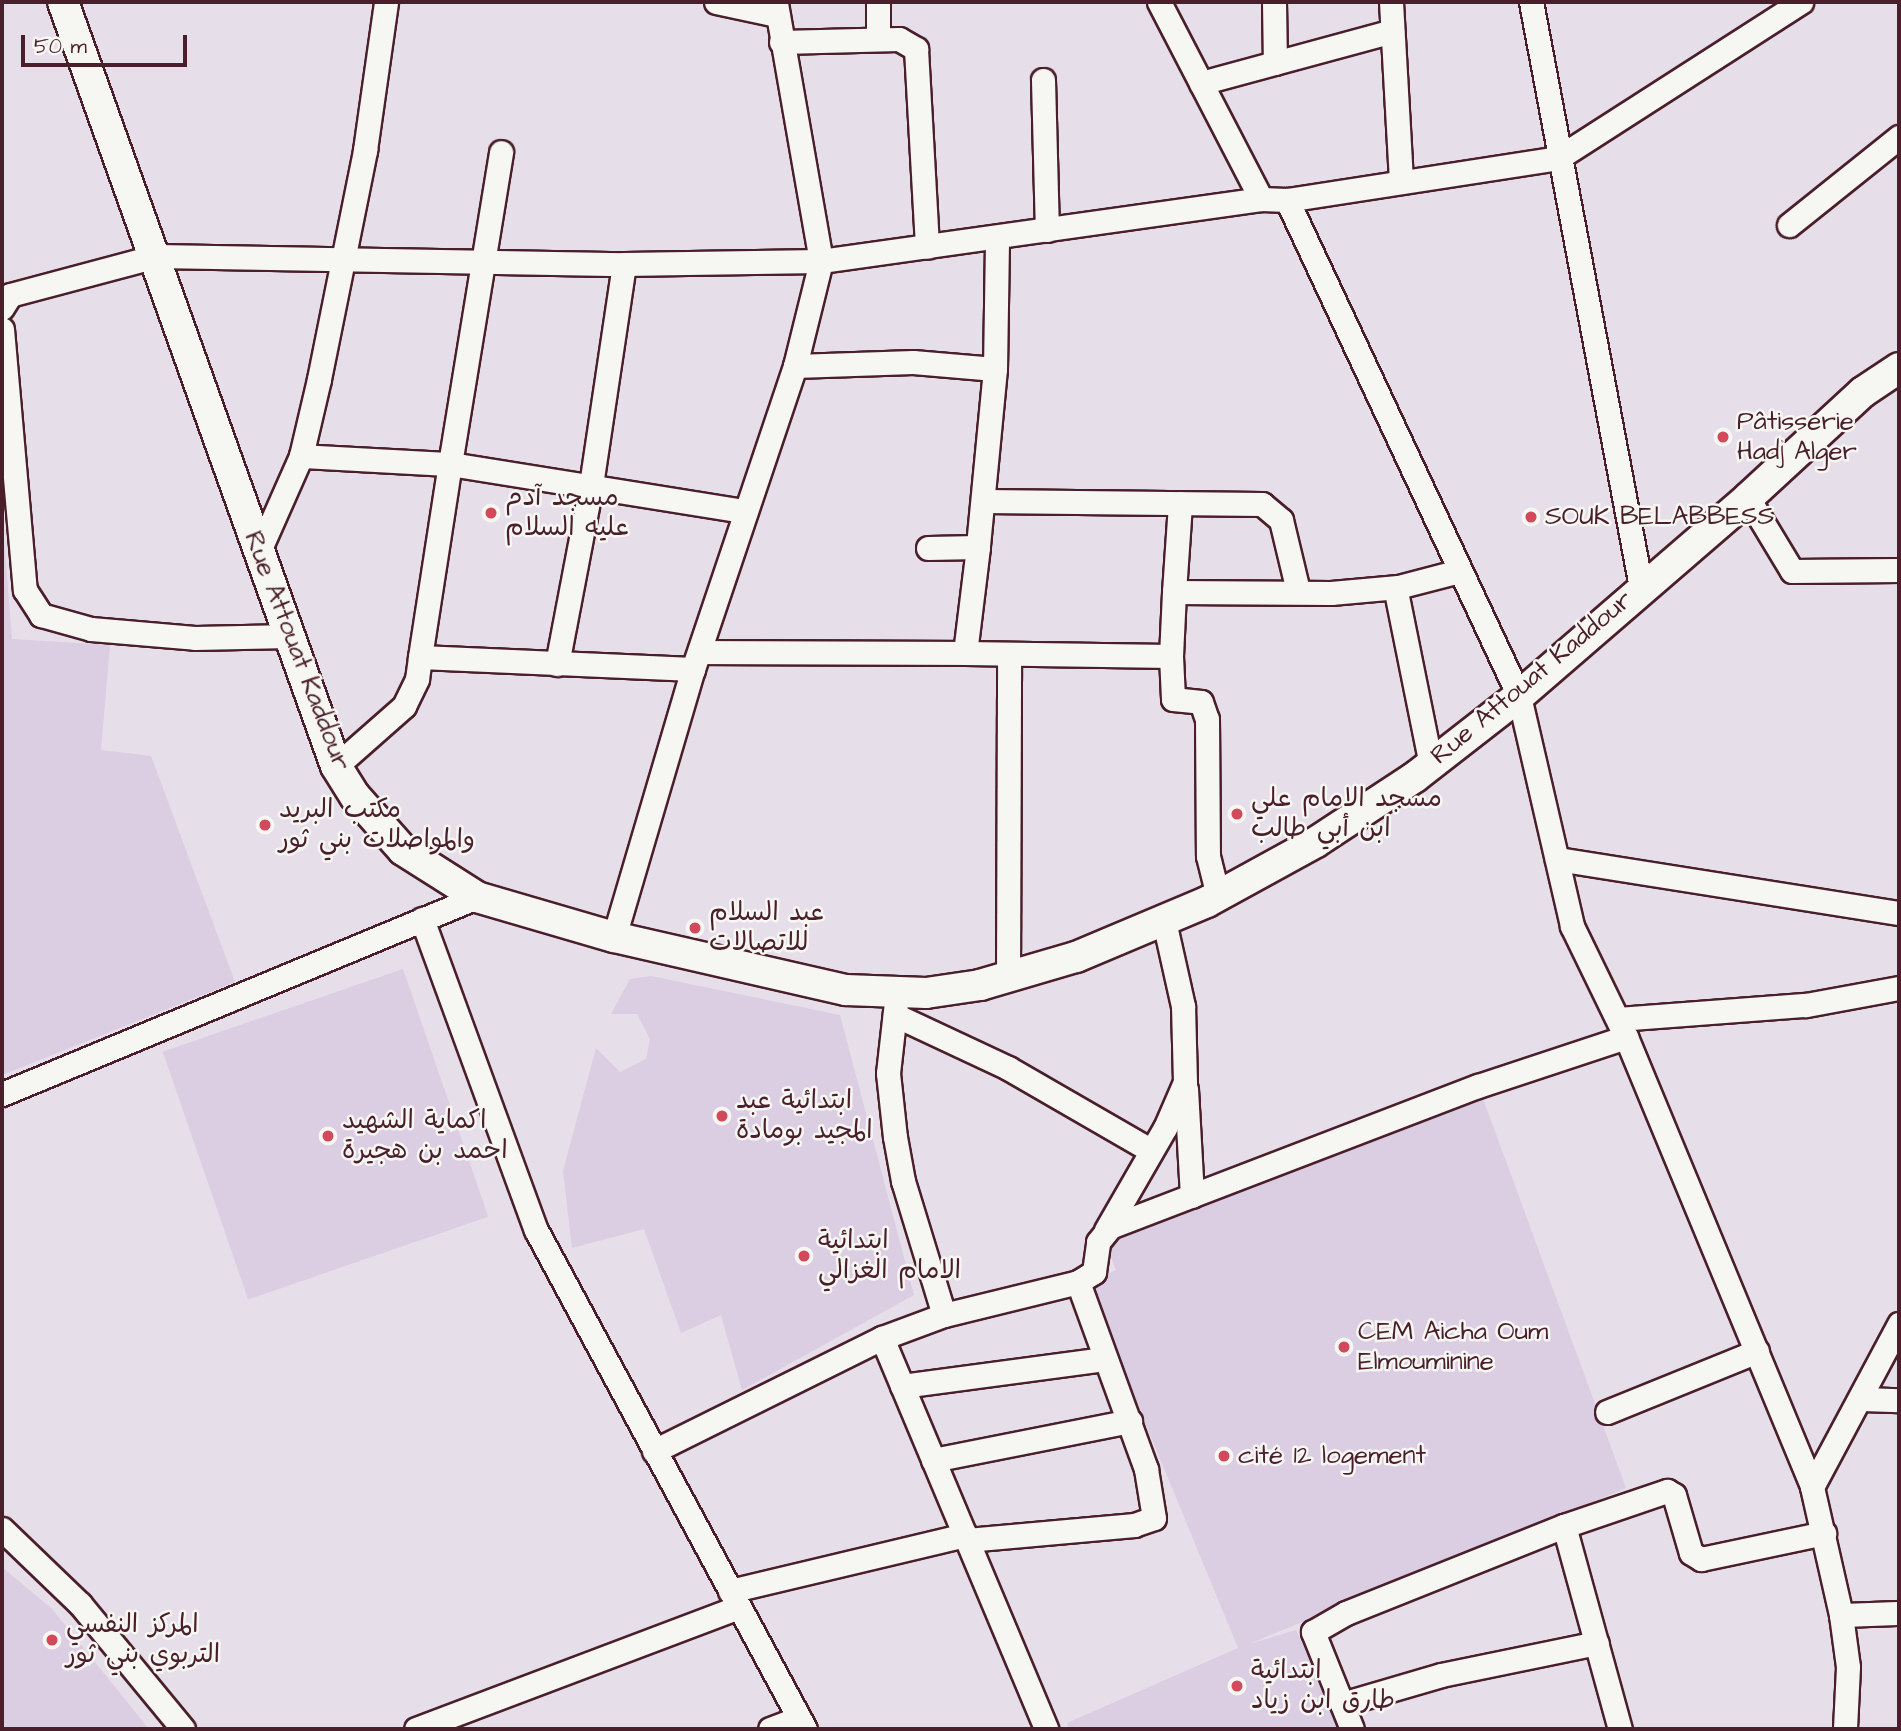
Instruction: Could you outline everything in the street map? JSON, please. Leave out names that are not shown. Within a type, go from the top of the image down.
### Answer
[{"type":"street","name":"Rue Attouat Kaddour","points":[[63,2],[157,256],[336,766],[355,796],[403,850],[477,897],[614,937],[896,1004],[1076,957],[1218,896],[1316,842],[1431,765],[1519,696],[1641,587],[1748,498],[1863,392],[1899,368]]},
{"type":"street","points":[[259,551],[301,456],[343,260],[386,2]]},
{"type":"street","points":[[614,937],[697,660],[795,366],[821,261],[776,9],[716,2]]},
{"type":"street","points":[[878,2],[878,39]]},
{"type":"street","points":[[1159,2],[1261,200]]},
{"type":"street","points":[[1274,2],[1275,62]]},
{"type":"street","points":[[1391,2],[1401,182]]},
{"type":"street","points":[[1531,2],[1558,158],[1641,587]]},
{"type":"street","points":[[2,307],[10,295],[157,256],[482,263],[821,261],[1261,200],[1287,200],[1558,158],[1801,2]]},
{"type":"street","points":[[1201,83],[1392,31]]},
{"type":"street","points":[[781,41],[899,39],[916,49],[927,247]]},
{"type":"street","points":[[1043,80],[1047,230]]},
{"type":"street","points":[[1789,225],[1899,137]]},
{"type":"street","points":[[336,766],[404,706],[417,679],[501,152]]},
{"type":"street","points":[[1287,200],[1519,696],[1572,926],[1622,1028],[1812,1487],[1841,1615],[1847,1667],[1845,1729]]},
{"type":"street","points":[[965,653],[984,500],[995,369],[997,237]]},
{"type":"street","points":[[556,664],[591,485],[624,264]]},
{"type":"street","points":[[2,329],[25,590],[41,615],[92,629],[195,638],[290,636]]},
{"type":"street","points":[[795,366],[913,362],[995,369]]},
{"type":"street","points":[[301,456],[450,464],[746,511]]},
{"type":"street","points":[[1748,498],[1792,571],[1899,570]]},
{"type":"street","points":[[984,500],[1180,503],[1271,508],[1286,532],[1298,591]]},
{"type":"street","points":[[1180,503],[1171,656],[1173,699],[1200,702],[1207,719],[1208,856],[1218,896]]},
{"type":"street","points":[[928,548],[978,547]]},
{"type":"street","points":[[1174,592],[1352,592],[1398,587],[1459,571]]},
{"type":"street","points":[[1398,587],[1405,646],[1431,765]]},
{"type":"street","points":[[420,657],[556,664],[965,653],[1171,656]]},
{"type":"street","points":[[1008,976],[1009,655]]},
{"type":"street","points":[[1557,859],[1899,913]]},
{"type":"street","points":[[2,1094],[477,897]]},
{"type":"street","points":[[422,919],[536,1230],[802,1723],[770,1729]]},
{"type":"street","points":[[1164,921],[1183,1006],[1192,1196]]},
{"type":"street","points":[[1105,1230],[1622,1028],[1805,1005],[1899,988]]},
{"type":"street","points":[[944,1315],[903,1181],[895,1137],[888,1073],[896,1004],[1150,1150]]},
{"type":"street","points":[[654,1451],[882,1338],[944,1315],[1077,1282],[1098,1264],[1098,1242],[1185,1082]]},
{"type":"street","points":[[416,1729],[735,1599],[966,1538],[1151,1521],[1155,1507],[1130,1421],[1104,1359],[1077,1282]]},
{"type":"street","points":[[1812,1487],[1899,1324]]},
{"type":"street","points":[[882,1338],[1046,1729]]},
{"type":"street","points":[[1607,1412],[1757,1351]]},
{"type":"street","points":[[902,1385],[1104,1359]]},
{"type":"street","points":[[1861,1399],[1899,1400]]},
{"type":"street","points":[[933,1460],[1130,1421]]},
{"type":"street","points":[[1352,1729],[1314,1638],[1317,1626],[1564,1526],[1667,1491],[1674,1495],[1691,1553],[1701,1559],[1824,1533]]},
{"type":"street","points":[[1564,1526],[1620,1729]]},
{"type":"street","points":[[2,1529],[80,1604],[184,1729]]},
{"type":"street","points":[[1841,1615],[1899,1613]]},
{"type":"street","points":[[1342,1704],[1441,1675],[1598,1643]]},
{"type":"shaded area","points":[[2,514],[12,639],[110,645],[101,750],[151,756],[235,982],[2,1075]]},
{"type":"shaded area","name":"اكماية الشهيد احمد بن هجيرة","points":[[403,969],[488,1217],[248,1299],[163,1052]]},
{"type":"shaded area","name":"ابتدائية عبد المجيد بومادة","points":[[651,976],[840,1015],[914,1295],[742,1390],[721,1315],[681,1333],[644,1229],[572,1248],[563,1171],[596,1048],[620,1072],[646,1059],[650,1039],[637,1014],[611,1014],[630,979]]},
{"type":"shaded area","name":"CEM Aicha Oum Elmouminine","points":[[1482,1096],[1626,1488],[1249,1644],[1296,1630],[1341,1729],[1069,1729],[1067,1723],[1238,1648],[1088,1284],[1116,1270],[1104,1240]]},
{"type":"shaded area","name":"المركز النفسي التربوي بني ثور","points":[[2,1567],[52,1609],[149,1729],[2,1729]]},
{"type":"place","name":"Pâtisserie Hadj Alger","points":[[1723,437]]},
{"type":"place","name":"مسجد آدم عليه السلام","points":[[491,513]]},
{"type":"place","name":"SOUK BELABBESS","points":[[1531,517]]},
{"type":"place","name":"مسجد الامام علي ابن أبي طالب","points":[[1237,814]]},
{"type":"place","name":"مكتب البريد والمواصلات بني ثور","points":[[265,825]]},
{"type":"place","name":"عبد السلام للاتصالات","points":[[695,928]]},
{"type":"place","name":"ابتدائية عبد المجيد بومادة","points":[[722,1116]]},
{"type":"place","name":"اكماية الشهيد احمد بن هجيرة","points":[[328,1136]]},
{"type":"place","name":"ابتدائية الامام الغزالي","points":[[804,1256]]},
{"type":"place","name":"CEM Aicha Oum Elmouminine","points":[[1344,1347]]},
{"type":"place","name":"cité 12 logement","points":[[1224,1456]]},
{"type":"place","name":"المركز النفسي التربوي بني ثور","points":[[52,1640]]},
{"type":"place","name":"ابتدائية طارق ابن زياد","points":[[1237,1686]]}]
